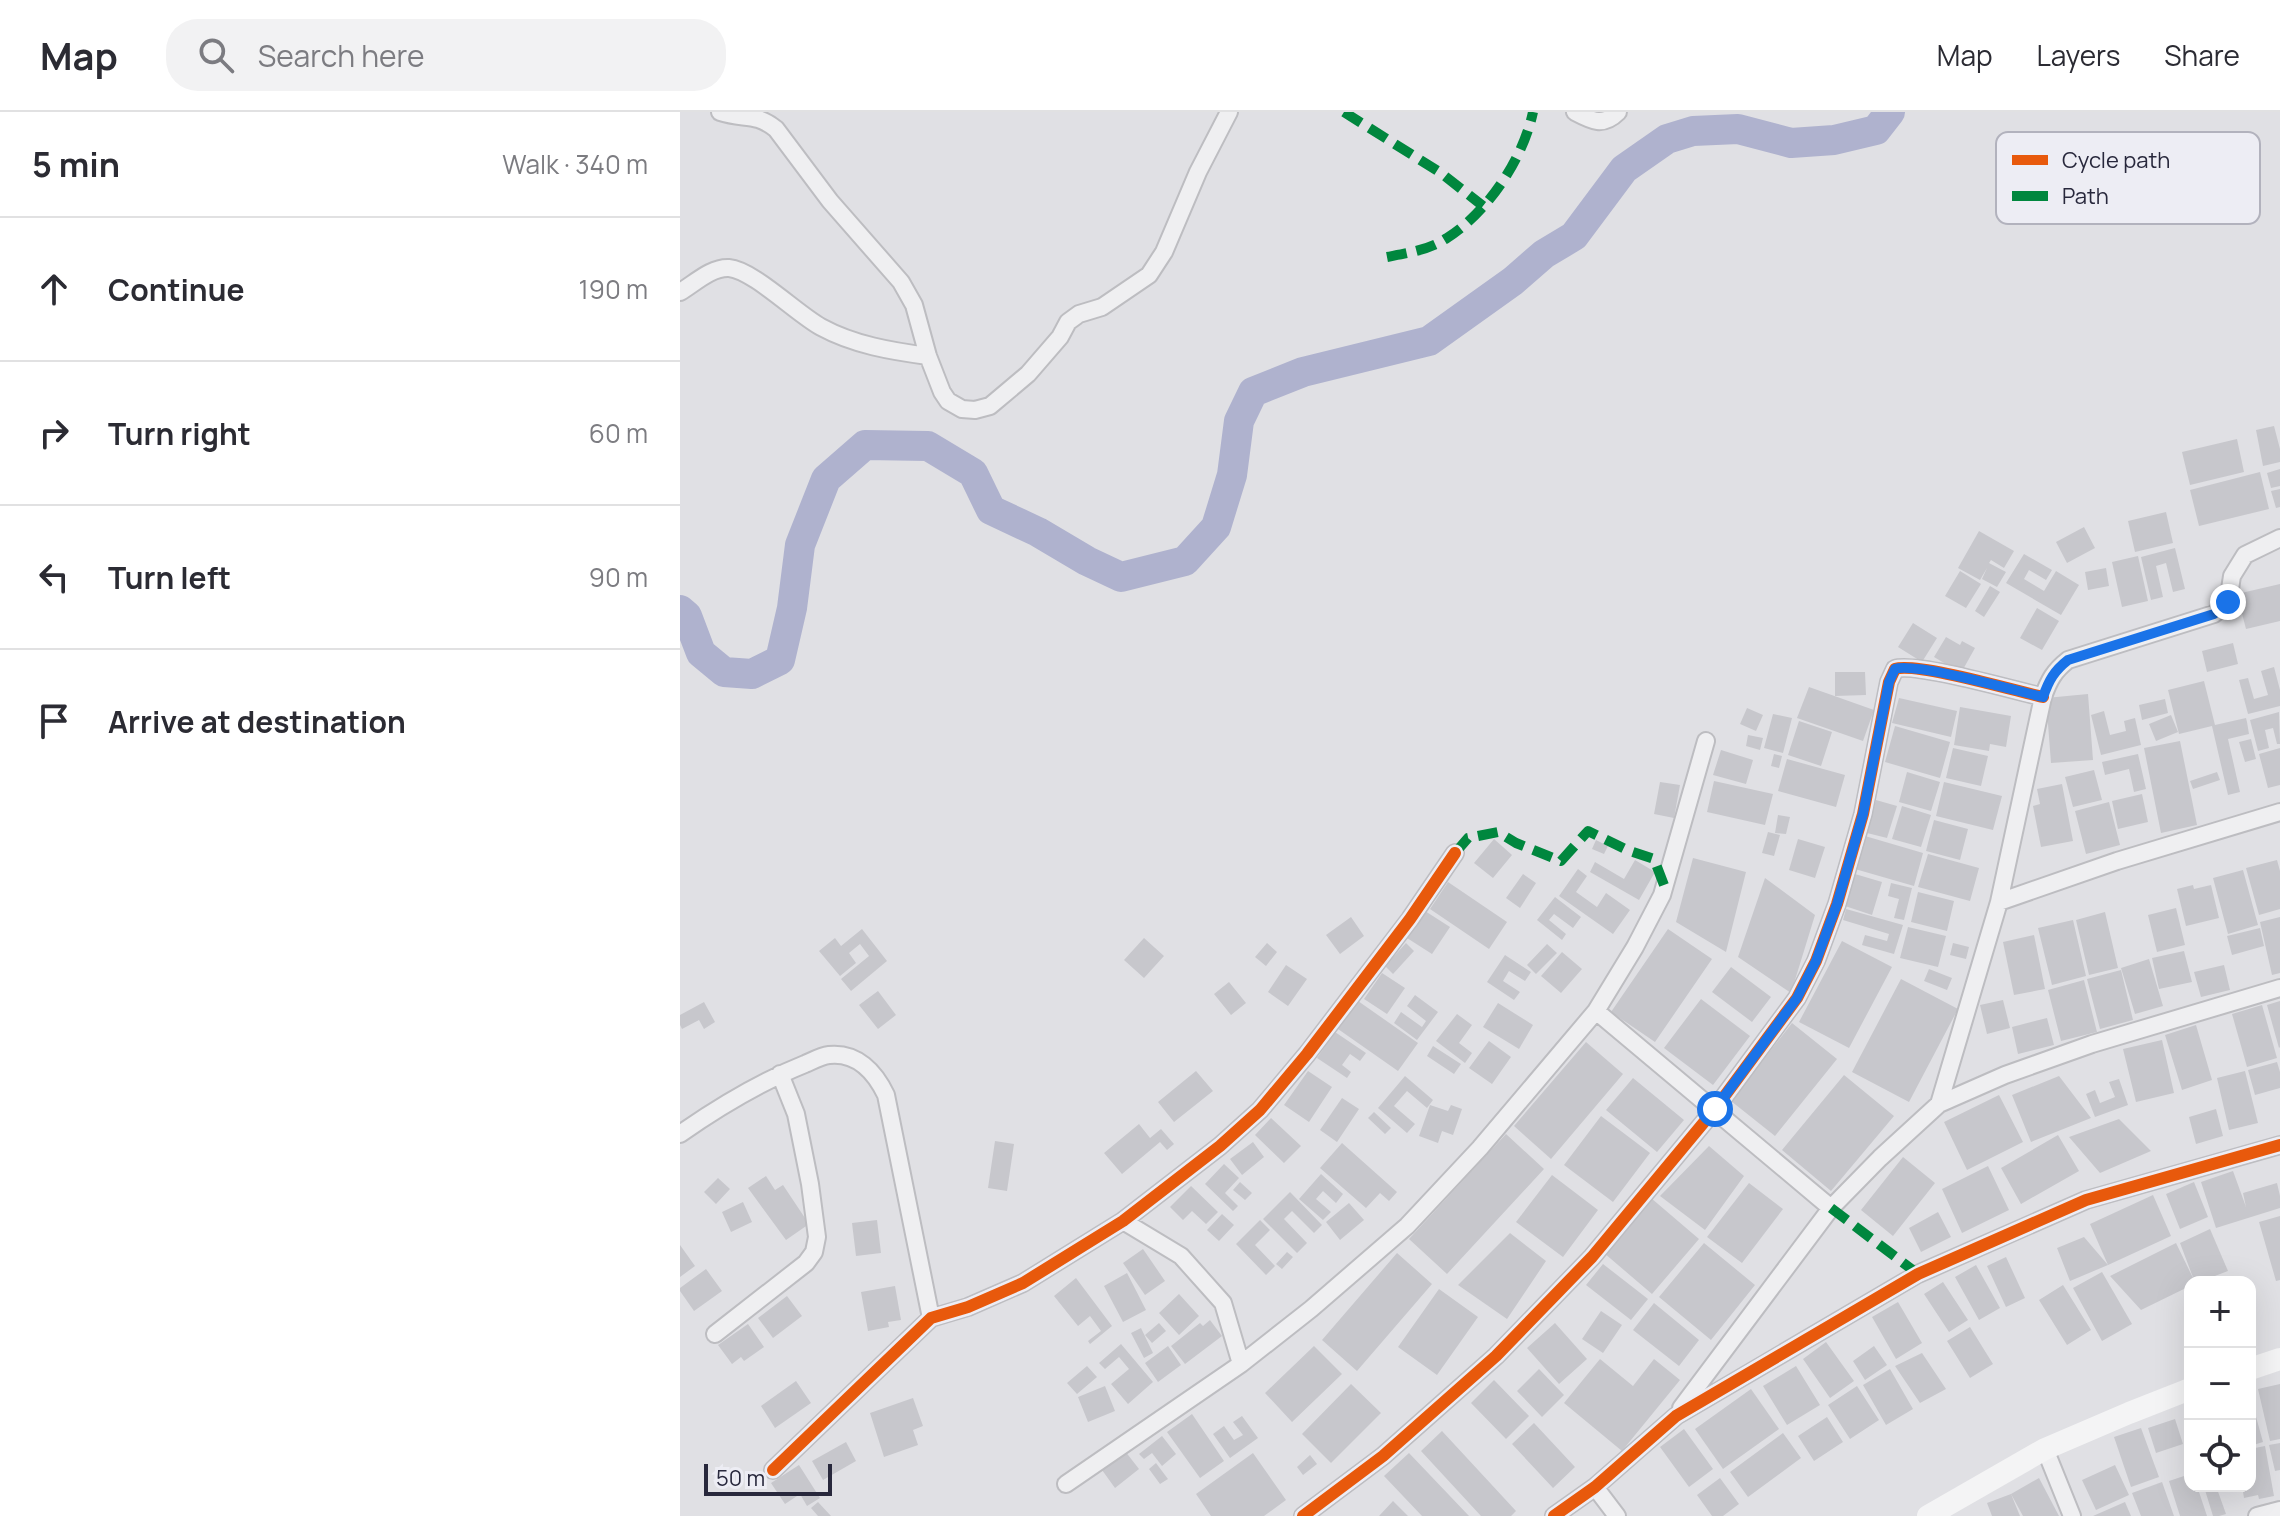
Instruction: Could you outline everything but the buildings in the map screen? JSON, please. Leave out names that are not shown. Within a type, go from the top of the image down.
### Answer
[{"type":"street","points":[[720,112],[732,116],[752,116],[765,120],[776,129],[830,201],[901,282],[914,305],[928,356],[948,401],[962,409],[975,410],[990,406],[1028,374],[1060,337],[1068,322],[1079,314],[1102,307],[1149,275],[1164,252],[1198,172],[1229,112]]},
{"type":"street","points":[[1575,112],[1593,121],[1606,122],[1618,112]]},
{"type":"street","points":[[681,289],[715,270],[730,268],[747,275],[821,327],[866,345],[928,356]]},
{"type":"street","points":[[1939,1104],[1999,902],[2049,679],[2068,660],[2214,614],[2228,602],[2232,576],[2245,555],[2280,538]]},
{"type":"street","points":[[1303,1516],[1383,1456],[1496,1356],[1592,1257],[1715,1109],[1797,998],[1816,961],[1837,904],[1863,814],[1889,682],[1895,669],[1924,670],[2043,697]]},
{"type":"street","points":[[1066,1484],[1241,1364],[1311,1309],[1407,1226],[1480,1148],[1596,1011],[1635,947],[1662,895],[1706,741]]},
{"type":"street","points":[[1999,902],[2117,861],[2280,812]]},
{"type":"street","points":[[773,1470],[931,1318],[968,1307],[1023,1283],[1123,1221],[1220,1146],[1260,1110],[1373,968],[1455,853]]},
{"type":"street","points":[[1676,1416],[1831,1208],[1939,1104],[2005,1075],[2092,1044],[2280,988]]},
{"type":"street","points":[[1596,1011],[1831,1208]]},
{"type":"street","points":[[680,1134],[723,1104],[780,1074],[828,1055],[853,1059],[877,1077],[886,1095],[931,1318]]},
{"type":"street","points":[[715,1334],[806,1263],[814,1252],[817,1237],[810,1184],[796,1114],[780,1074]]},
{"type":"street","points":[[1554,1516],[1595,1487],[1676,1416],[1918,1274],[2086,1200],[2280,1145]]},
{"type":"street","points":[[1123,1221],[1181,1256],[1223,1303],[1241,1364]]},
{"type":"street","points":[[2256,1367],[2280,1359]]},
{"type":"street","points":[[1928,1516],[2045,1449],[2184,1391]]},
{"type":"street","points":[[2045,1449],[2072,1516]]},
{"type":"street","points":[[1595,1487],[1617,1516]]},
{"type":"street","points":[[2257,1516],[2280,1510]]},
{"type":"waterway","points":[[680,610],[687,616],[701,653],[724,672],[752,674],[780,660],[792,608],[800,545],[826,479],[865,445],[928,446],[973,473],[991,510],[1121,577],[1185,561],[1216,527],[1232,475],[1239,421],[1253,392],[1303,372],[1429,341],[1513,281],[1544,254],[1574,236],[1624,169],[1667,139],[1693,131],[1738,129],[1791,143],[1834,140],[1876,130],[1890,112]]},
{"type":"marked path","points":[[1344,112],[1441,173],[1483,206]]},
{"type":"marked path","points":[[1387,257],[1440,242],[1476,214],[1512,166],[1533,112]]},
{"type":"marked path","points":[[1455,853],[1468,838],[1498,832],[1516,843],[1561,861],[1588,831],[1654,859],[1664,885]]},
{"type":"marked path","points":[[1831,1208],[1918,1274]]},
{"type":"cycle path","points":[[1303,1516],[1383,1456],[1496,1356],[1592,1257],[1715,1109],[1797,998],[1816,961],[1837,904],[1863,814],[1889,682],[1895,669],[1944,673],[2043,697]]},
{"type":"cycle path","points":[[773,1470],[931,1318],[968,1307],[1023,1283],[1123,1221],[1220,1146],[1260,1110],[1410,919],[1455,853]]},
{"type":"cycle path","points":[[1554,1516],[1595,1487],[1676,1416],[1918,1274],[2086,1200],[2280,1145]]},
{"type":"route","points":[[1715,1109],[1797,998],[1816,961],[1837,904],[1863,814],[1889,682],[1895,669],[1924,670],[2043,697],[2049,679],[2068,660],[2214,614],[2228,602]]}]
